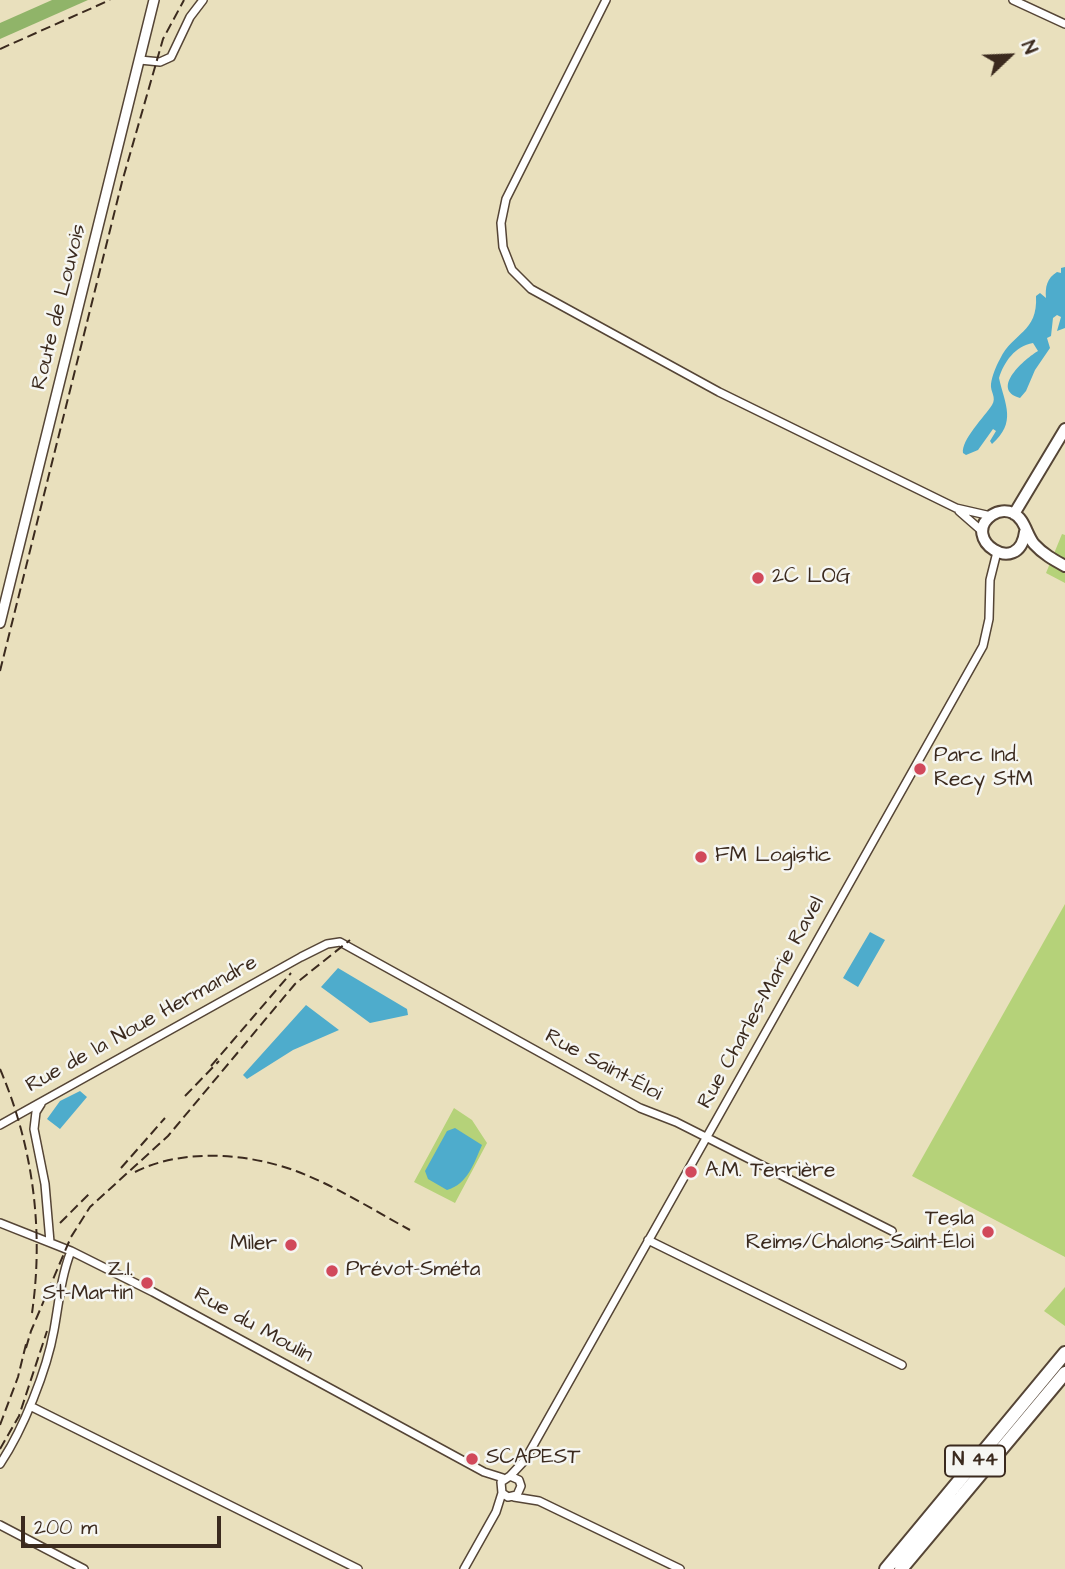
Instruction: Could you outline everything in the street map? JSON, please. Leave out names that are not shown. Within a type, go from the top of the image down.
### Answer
[{"type":"main road","points":[[1014,514],[1065,429]]},
{"type":"main road","points":[[1025,531],[1024,539],[1017,549],[1007,554],[997,552],[986,544],[983,532],[984,525],[991,516],[1002,512],[1014,514],[1020,518],[1025,531],[1046,556]]},
{"type":"main road","points":[[1017,549],[1046,556],[1065,566]]},
{"type":"main road","name":"N 44","points":[[886,1569],[1065,1353]]},
{"type":"main road","name":"N 44","points":[[901,1568],[1065,1373]]},
{"type":"street","name":"Route de Louvois","points":[[0,622],[154,0]]},
{"type":"street","points":[[139,60],[160,62],[172,57],[190,17],[202,0]]},
{"type":"street","points":[[607,0],[506,199],[501,223],[503,247],[512,270],[531,289],[719,392],[956,508],[991,516]]},
{"type":"street","points":[[1013,0],[1065,24]]},
{"type":"street","points":[[956,508],[983,532]]},
{"type":"street","name":"Rue Charles-Marie Ravel","points":[[513,1497],[521,1490],[520,1481],[525,1461],[983,646],[989,620],[990,580],[997,552]]},
{"type":"street","name":"Rue Saint-Éloi","points":[[301,957],[331,942],[345,944],[640,1108],[676,1122],[892,1231]]},
{"type":"street","name":"Rue de la Noue Hermandre","points":[[0,1125],[301,957]]},
{"type":"street","points":[[47,1099],[36,1112],[34,1129],[45,1184],[50,1242]]},
{"type":"street","name":"Rue du Moulin","points":[[0,1223],[71,1251],[192,1313],[484,1472],[520,1481]]},
{"type":"street","points":[[648,1240],[902,1365]]},
{"type":"street","points":[[0,1464],[30,1406],[51,1342],[61,1282],[71,1251]]},
{"type":"street","points":[[30,1406],[358,1569]]},
{"type":"street","name":"Rue Charles-Marie Ravel","points":[[507,1477],[525,1461]]},
{"type":"street","name":"Rue du Moulin","points":[[484,1472],[501,1491]]},
{"type":"street","points":[[464,1569],[496,1512],[507,1477]]},
{"type":"street","points":[[520,1481],[539,1500],[680,1569]]},
{"type":"street","points":[[501,1491],[513,1497],[539,1500]]},
{"type":"street","points":[[496,1512],[513,1497]]},
{"type":"street","points":[[0,1525],[84,1569]]},
{"type":"green space","points":[[52,0],[88,0],[0,39],[0,23]]},
{"type":"green space","points":[[1062,534],[1065,535],[1065,583],[1046,573]]},
{"type":"green space","points":[[1065,904],[1065,1257],[912,1176]]},
{"type":"green space","points":[[454,1108],[472,1120],[487,1143],[455,1203],[414,1182]]},
{"type":"green space","points":[[1065,1287],[1065,1326],[1044,1311]]},
{"type":"water","points":[[1065,267],[1065,328],[1057,331],[1061,317],[1057,315],[1053,318],[1051,336],[1047,338],[1050,348],[1020,398],[1011,394],[1009,381],[1019,367],[1038,351],[1033,343],[1021,347],[1011,356],[999,378],[1007,413],[1004,428],[992,444],[990,441],[996,431],[993,429],[978,450],[966,455],[963,448],[966,442],[993,402],[993,374],[1005,350],[1029,325],[1036,308],[1036,296],[1040,293],[1046,298],[1049,280],[1057,272],[1061,273],[1061,268]]},
{"type":"water","points":[[870,932],[885,940],[858,987],[843,978]]},
{"type":"water","points":[[338,968],[407,1009],[408,1015],[370,1023],[321,987]]},
{"type":"water","points":[[306,1005],[339,1030],[293,1050],[247,1079],[243,1075]]},
{"type":"water","points":[[80,1091],[87,1097],[60,1129],[47,1119],[60,1101]]},
{"type":"water","points":[[455,1128],[482,1145],[465,1178],[447,1190],[428,1179],[425,1171],[447,1131]]},
{"type":"railway","points":[[0,49],[110,0]]},
{"type":"railway","points":[[0,671],[122,182],[163,39],[184,0]]},
{"type":"railway","points":[[26,1348],[71,1237],[90,1207],[168,1136],[295,984],[350,940]]},
{"type":"railway","points":[[211,1066],[291,973]]},
{"type":"railway","points":[[185,1096],[219,1061]]},
{"type":"railway","points":[[0,1069],[21,1128],[33,1189],[37,1251],[32,1313]]},
{"type":"railway","points":[[121,1168],[165,1118]]},
{"type":"railway","points":[[135,1172],[154,1164],[194,1156],[257,1160],[311,1177],[410,1230]]},
{"type":"railway","points":[[60,1223],[90,1193]]},
{"type":"railway","points":[[0,1449],[19,1416],[47,1331]]},
{"type":"railway","points":[[0,1425],[18,1377],[27,1340]]},
{"type":"place","name":"2C LOG","points":[[758,578]]},
{"type":"place","name":"Parc Ind. Recy StM","points":[[920,769]]},
{"type":"place","name":"FM Logistic","points":[[701,857]]},
{"type":"place","name":"A.M. Terrière","points":[[691,1172]]},
{"type":"place","name":"Tesla Reims/Chalons-Saint-Éloi","points":[[988,1232]]},
{"type":"place","name":"Miler","points":[[291,1245]]},
{"type":"place","name":"Prévot-Sméta","points":[[332,1271]]},
{"type":"place","name":"Z.I. St-Martin","points":[[147,1283]]},
{"type":"place","name":"SCAPEST","points":[[472,1459]]}]
